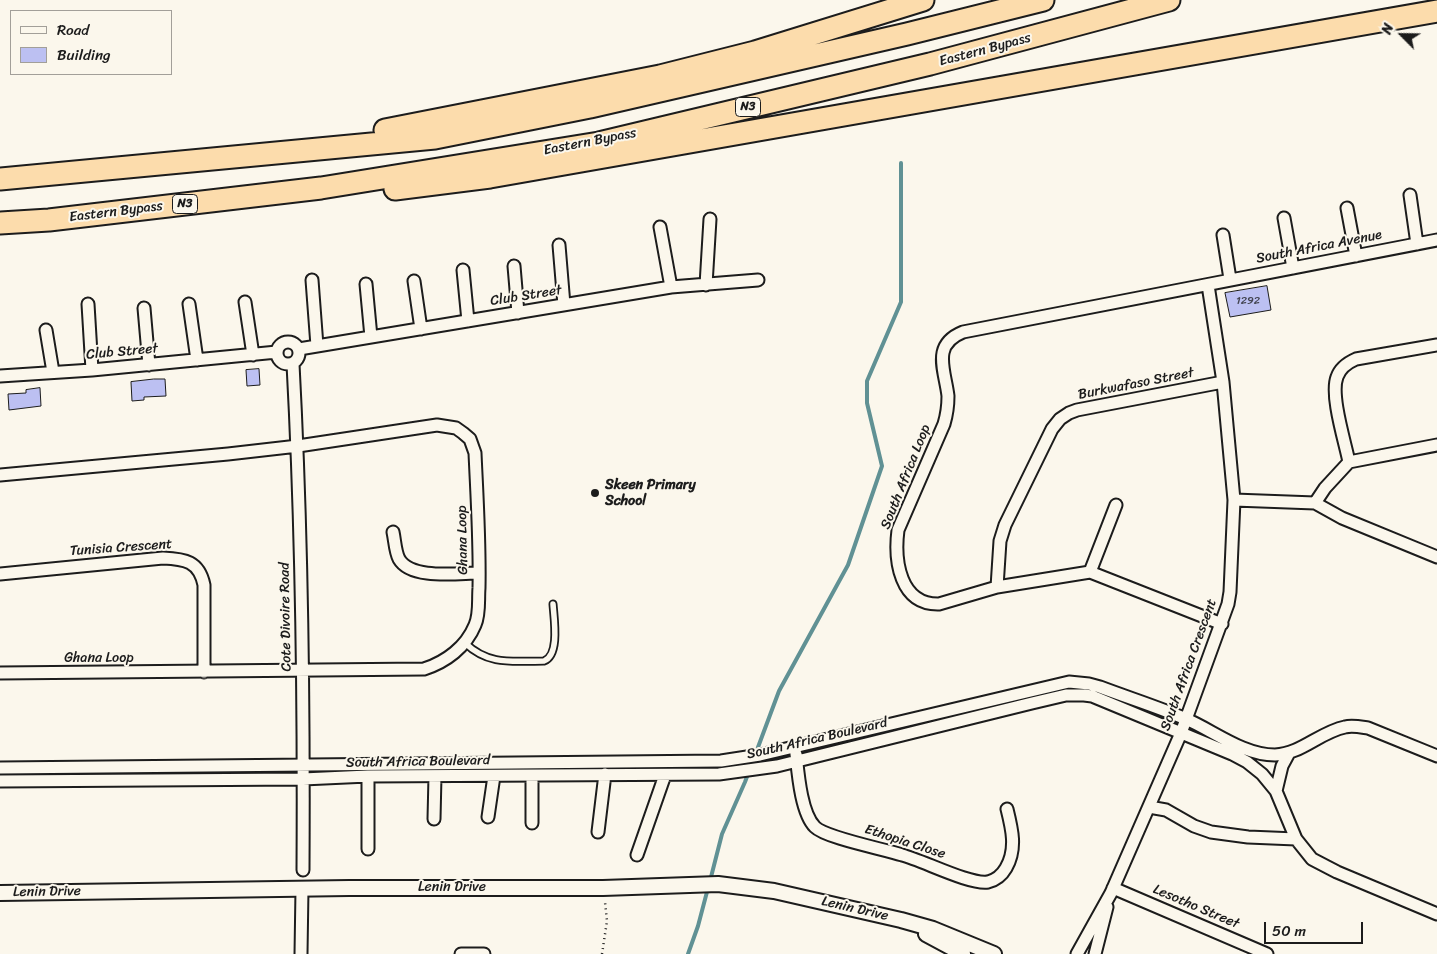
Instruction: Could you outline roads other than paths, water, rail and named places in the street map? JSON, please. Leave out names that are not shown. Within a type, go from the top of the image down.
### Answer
[{"type":"highway","points":[[272,152],[660,76],[755,52],[924,0]]},
{"type":"highway","points":[[0,179],[435,138],[590,107],[907,34],[1043,0]]},
{"type":"highway","name":"Eastern Bypass","points":[[0,223],[49,220],[321,188],[599,143],[930,64],[1169,0]]},
{"type":"highway","points":[[321,188],[394,189],[490,177],[1437,11]]},
{"type":"street","points":[[1410,195],[1417,244]]},
{"type":"street","points":[[1347,208],[1356,256]]},
{"type":"street","points":[[1284,218],[1293,268]]},
{"type":"street","points":[[706,285],[710,219]]},
{"type":"street","points":[[660,228],[672,287]]},
{"type":"street","points":[[1223,235],[1230,279]]},
{"type":"street","name":"South Africa Avenue","points":[[1208,285],[1230,279],[1437,240]]},
{"type":"street","points":[[559,246],[564,305]]},
{"type":"street","points":[[514,266],[518,313]]},
{"type":"street","points":[[463,270],[468,321]]},
{"type":"street","points":[[312,280],[317,346]]},
{"type":"street","name":"Club Street","points":[[299,349],[672,287],[758,280]]},
{"type":"street","points":[[414,281],[422,329]]},
{"type":"street","points":[[366,284],[371,337]]},
{"type":"street","name":"South Africa Crescent","points":[[1076,954],[1112,890],[1181,733],[1222,624],[1230,592],[1234,500],[1223,382],[1208,285]]},
{"type":"street","name":"South Africa Loop","points":[[1090,572],[997,587],[939,604],[922,602],[912,595],[905,585],[896,543],[898,530],[948,411],[948,397],[942,359],[943,350],[947,342],[963,332],[1208,285]]},
{"type":"street","points":[[245,302],[252,355]]},
{"type":"street","points":[[88,304],[92,370]]},
{"type":"street","points":[[189,304],[198,360]]},
{"type":"street","points":[[144,308],[149,364]]},
{"type":"street","points":[[46,330],[53,372]]},
{"type":"street","points":[[285,342],[295,344],[299,349],[298,359],[294,364],[280,362],[277,352],[285,342]]},
{"type":"street","points":[[1349,462],[1334,393],[1337,377],[1341,370],[1346,364],[1356,359],[1437,345]]},
{"type":"street","name":"Club Street","points":[[0,375],[92,370],[277,352]]},
{"type":"street","name":"Cote Divoire Road","points":[[294,364],[298,446],[303,870]]},
{"type":"street","name":"Burkwafaso Street","points":[[997,587],[1000,541],[1005,525],[1046,438],[1060,420],[1068,413],[1077,410],[1223,382]]},
{"type":"street","name":"Ghana Loop","points":[[0,475],[218,455],[447,425],[456,428],[470,439],[475,453],[479,573],[478,614],[465,643],[437,665],[424,669],[302,672],[0,673]]},
{"type":"street","points":[[1315,503],[1325,488],[1349,462],[1437,445]]},
{"type":"street","points":[[1234,500],[1315,503],[1342,518],[1437,557]]},
{"type":"street","points":[[1116,505],[1090,572],[1222,624]]},
{"type":"street","points":[[394,532],[397,554],[406,567],[425,573],[479,573]]},
{"type":"street","name":"Tunisia Crescent","points":[[0,574],[163,558],[188,561],[200,572],[204,585],[204,672]]},
{"type":"street","name":"South Africa Boulevard","points":[[0,768],[710,762],[731,760],[792,747],[1069,682],[1100,687],[1186,719],[1250,750],[1270,754],[1289,753],[1331,732],[1346,726],[1356,726],[1368,728],[1437,756]]},
{"type":"street","name":"South Africa Boulevard","points":[[0,781],[719,774],[777,766],[1023,705],[1075,694],[1100,699],[1247,762],[1262,774],[1276,791],[1296,839],[1312,859],[1324,866],[1437,914]]},
{"type":"street","name":"Ethopia Close","points":[[792,747],[806,812],[815,827],[836,837],[904,855],[971,880],[988,882],[996,879],[1002,874],[1008,863],[1013,840],[1007,809]]},
{"type":"street","points":[[1276,791],[1282,766],[1289,753]]},
{"type":"street","points":[[598,832],[605,774]]},
{"type":"street","points":[[637,854],[665,775]]},
{"type":"street","points":[[368,776],[368,849]]},
{"type":"street","points":[[434,820],[435,776]]},
{"type":"street","points":[[488,817],[494,776]]},
{"type":"street","points":[[532,776],[532,823]]},
{"type":"street","points":[[1149,807],[1166,810],[1194,826],[1211,832],[1248,837],[1296,839]]},
{"type":"street","name":"Lenin Drive","points":[[0,893],[453,887],[603,888],[718,884],[766,890],[901,920]]},
{"type":"street","points":[[301,954],[302,889]]},
{"type":"street","name":"South Africa Crescent","points":[[1095,954],[1112,890]]},
{"type":"street","name":"Lesotho Street","points":[[1112,890],[1267,954]]},
{"type":"street","points":[[901,920],[963,954]]},
{"type":"street","points":[[901,920],[933,929],[994,954]]},
{"type":"street","points":[[461,954],[484,954]]},
{"type":"lane","points":[[465,643],[479,655],[494,661],[544,661],[551,657],[553,650],[553,604]]},
{"type":"waterway","points":[[710,881],[722,834],[745,782],[779,691],[848,565],[882,466],[867,403],[867,381],[901,302],[901,163]]},
{"type":"waterway","points":[[688,954],[708,888]]},
{"type":"place","name":"Skeen Primary School","points":[[595,493]]}]
